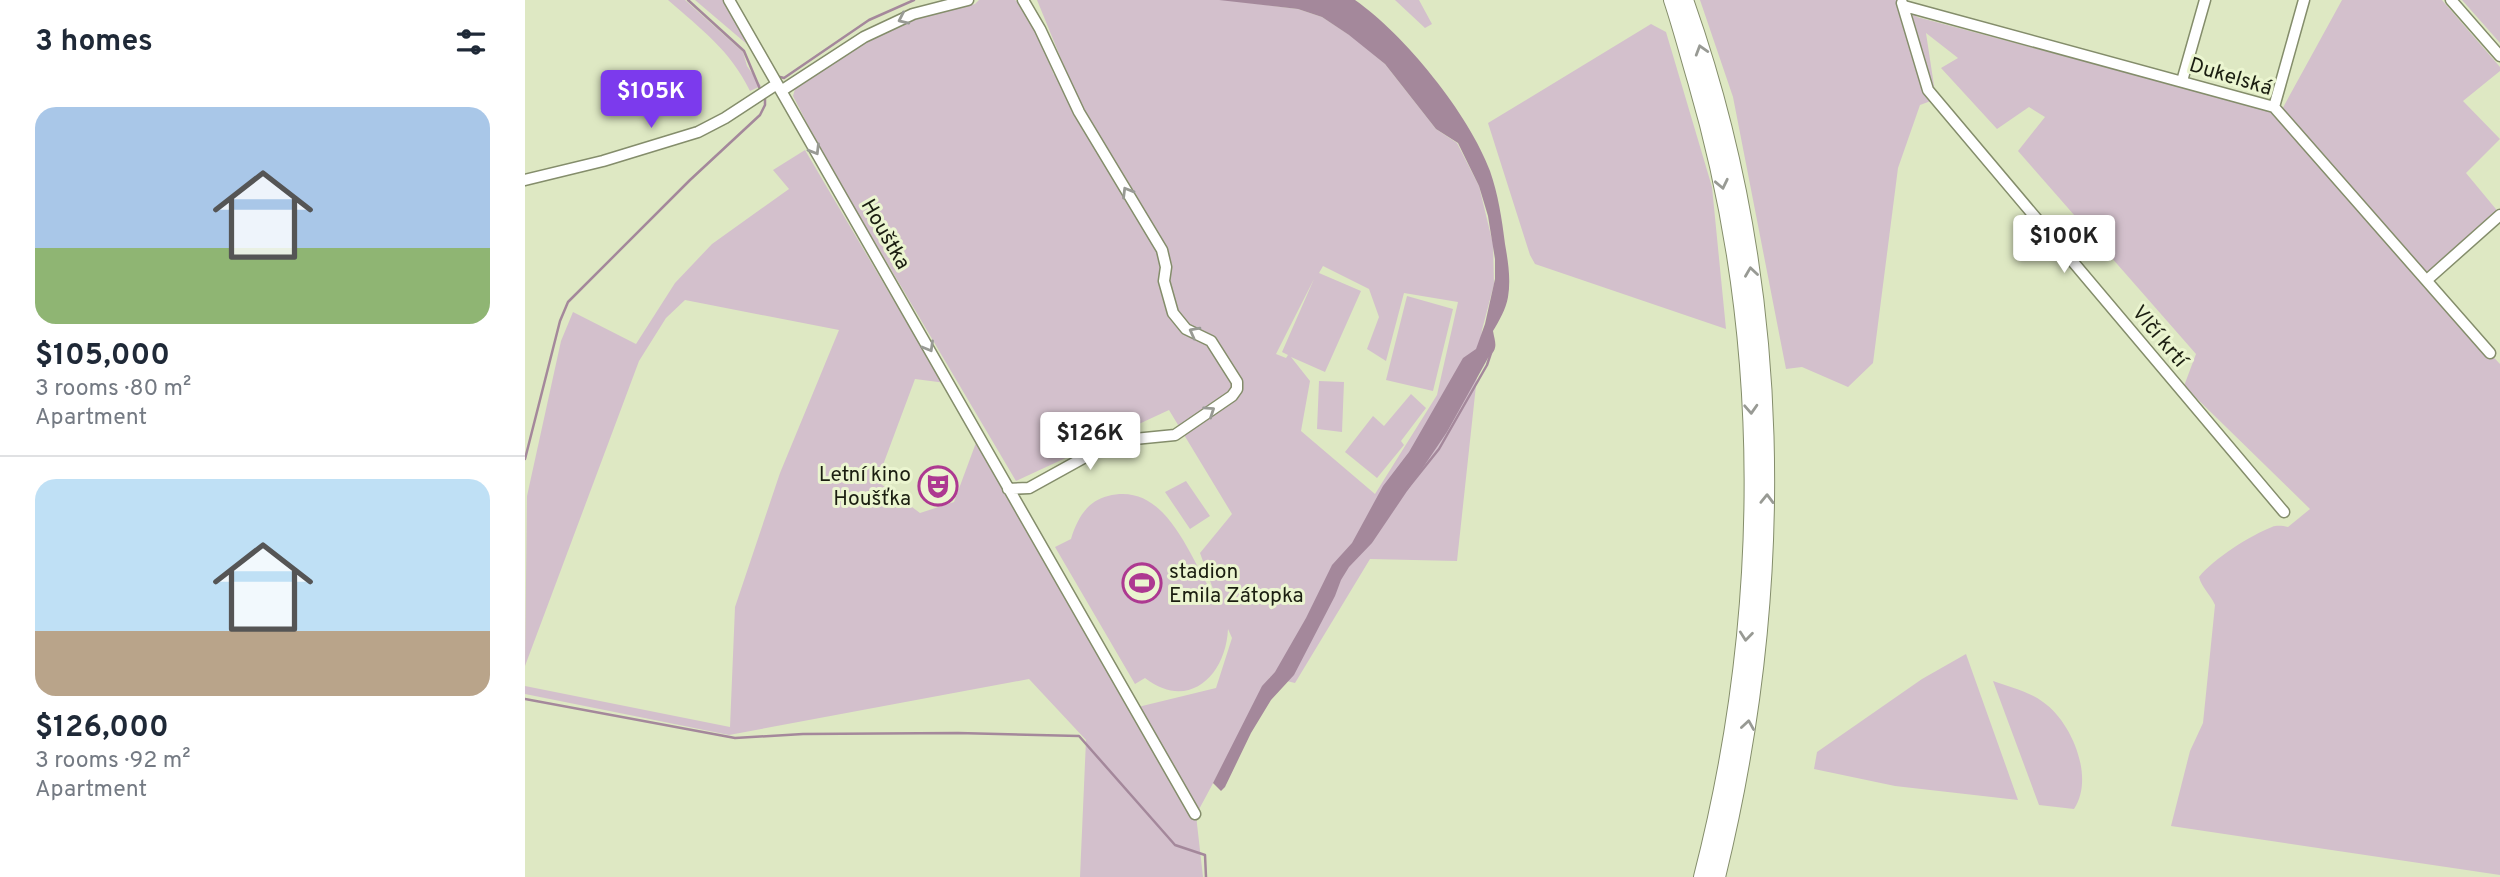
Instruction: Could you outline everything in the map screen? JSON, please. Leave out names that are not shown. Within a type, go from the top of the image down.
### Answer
[{"type":"highway","points":[[1672,0],[1709,124],[1726,204],[1741,292],[1752,418],[1753,548],[1747,635],[1730,791]]},
{"type":"highway","points":[[1685,0],[1721,118],[1737,187],[1752,278],[1762,364],[1767,486],[1766,551],[1753,698],[1720,834],[1717,877]]},
{"type":"highway","points":[[1702,877],[1720,834]]},
{"type":"street","name":"Houštka","points":[[729,0],[1195,814]]},
{"type":"street","points":[[525,180],[603,161],[698,132],[864,37],[913,14],[968,0]]},
{"type":"street","points":[[1008,489],[1029,488],[1114,441],[1175,435],[1232,396],[1237,389],[1237,382],[1215,346],[1206,338],[1186,329],[1173,313],[1164,281],[1166,267],[1161,250],[1079,112],[1040,29],[1023,0]]},
{"type":"street","points":[[2182,81],[2205,0]]},
{"type":"street","points":[[2274,107],[2304,0]]},
{"type":"street","points":[[2451,0],[2500,56]]},
{"type":"street","name":"Dukelská","points":[[1902,3],[2274,107],[2490,353]]},
{"type":"street","name":"Vlčí krtí","points":[[1902,3],[1928,90],[2284,512]]},
{"type":"street","points":[[2427,280],[2499,218]]},
{"type":"shaded area","points":[[668,0],[685,0],[743,52],[747,66],[761,86],[750,91],[724,52]]},
{"type":"shaded area","points":[[695,0],[724,0],[755,51]]},
{"type":"shaded area","points":[[979,0],[1015,0],[1029,11],[1054,75],[1066,71],[1037,0],[1227,0],[1298,9],[1322,17],[1354,38],[1385,64],[1436,129],[1457,143],[1479,186],[1493,244],[1494,284],[1482,330],[1457,561],[1370,559],[1295,683],[1270,677],[1196,815],[1203,877],[1080,877],[1086,740],[1029,679],[729,735],[525,694],[525,686],[730,727],[735,607],[780,473],[839,330],[685,300],[666,318],[639,361],[525,666],[527,496],[561,341],[573,312],[636,344],[675,283],[712,244],[789,189],[773,170],[805,150],[917,340],[946,383],[915,379],[877,481],[920,513],[954,502],[977,440],[1138,707],[1216,688],[1232,638],[1228,629],[1226,646],[1220,661],[1202,684],[1190,690],[1176,691],[1161,688],[1145,678],[1135,684],[1055,547],[1071,539],[1080,518],[1094,502],[1108,496],[1129,494],[1147,500],[1176,528],[1217,600],[1200,553],[1232,514],[1169,410],[1016,481],[821,151],[793,96],[795,89],[810,78],[875,38],[933,13],[975,4]],"holes":[[[1323,266],[1369,289],[1379,317],[1367,349],[1386,361],[1404,293],[1458,302],[1437,395],[1375,494],[1301,431],[1310,381],[1291,357],[1325,372],[1361,291],[1319,273]],[[1314,279],[1282,352],[1288,355],[1286,358],[1276,354]]]},
{"type":"shaded area","points":[[1219,0],[1355,0],[1394,33],[1451,101],[1480,149],[1490,171],[1501,216],[1509,284],[1506,306],[1493,331],[1494,351],[1447,432],[1372,543],[1349,567],[1294,675],[1271,700],[1221,791],[1213,783],[1262,686],[1275,672],[1332,565],[1352,543],[1383,486],[1409,452],[1463,358],[1476,349],[1485,324],[1495,279],[1495,259],[1488,216],[1479,186],[1458,143],[1436,129],[1385,64],[1322,17],[1298,9]]},
{"type":"shaded area","points":[[1395,0],[1419,0],[1432,24],[1425,28]]},
{"type":"shaded area","points":[[1700,0],[1908,0],[1917,17],[2280,113],[2342,0],[2442,0],[2500,67],[2500,71],[2463,101],[2500,139],[2466,173],[2500,214],[2421,280],[2500,364],[2500,875],[2171,826],[2190,751],[2203,723],[2215,605],[2199,577],[2223,555],[2243,542],[2272,527],[2288,527],[2310,509],[2184,386],[2196,354],[2018,151],[2045,117],[2029,107],[1997,129],[1941,68],[1958,58],[1926,33],[1936,99],[1920,105],[1898,168],[1873,363],[1848,387],[1802,367],[1786,369],[1733,97]]},
{"type":"shaded area","points":[[2462,0],[2500,0],[2500,43]]},
{"type":"shaded area","points":[[1651,24],[1666,32],[1712,187],[1726,329],[1535,264],[1488,123]]},
{"type":"shaded area","points":[[1407,296],[1453,309],[1433,391],[1386,380]]},
{"type":"shaded area","points":[[1319,381],[1344,382],[1342,432],[1317,429]]},
{"type":"shaded area","points":[[1411,394],[1426,408],[1401,441],[1404,445],[1377,478],[1345,452],[1373,416],[1384,426]]},
{"type":"shaded area","points":[[1186,481],[1210,516],[1190,529],[1165,492]]},
{"type":"shaded area","points":[[1966,654],[2018,800],[1895,786],[1814,769],[1817,752],[1922,679]]},
{"type":"shaded area","points":[[1993,681],[2037,698],[2054,711],[2063,723],[2071,736],[2081,767],[2080,796],[2074,809],[2039,805]]},
{"type":"waterway","points":[[688,0],[744,51],[760,89]]},
{"type":"waterway","points":[[780,77],[784,78],[869,20],[914,0]]},
{"type":"waterway","points":[[525,459],[560,321],[568,302],[690,180],[760,115],[765,98]]},
{"type":"waterway","points":[[1407,489],[1439,449],[1487,365],[1491,353]]},
{"type":"waterway","points":[[525,699],[735,738],[803,734],[958,733],[1079,736],[1175,845],[1205,855],[1206,877]]},
{"type":"place","name":"Letní kino Houšťka","points":[[938,486]]},
{"type":"place","name":"stadion Emila Zátopka","points":[[1142,583]]}]
